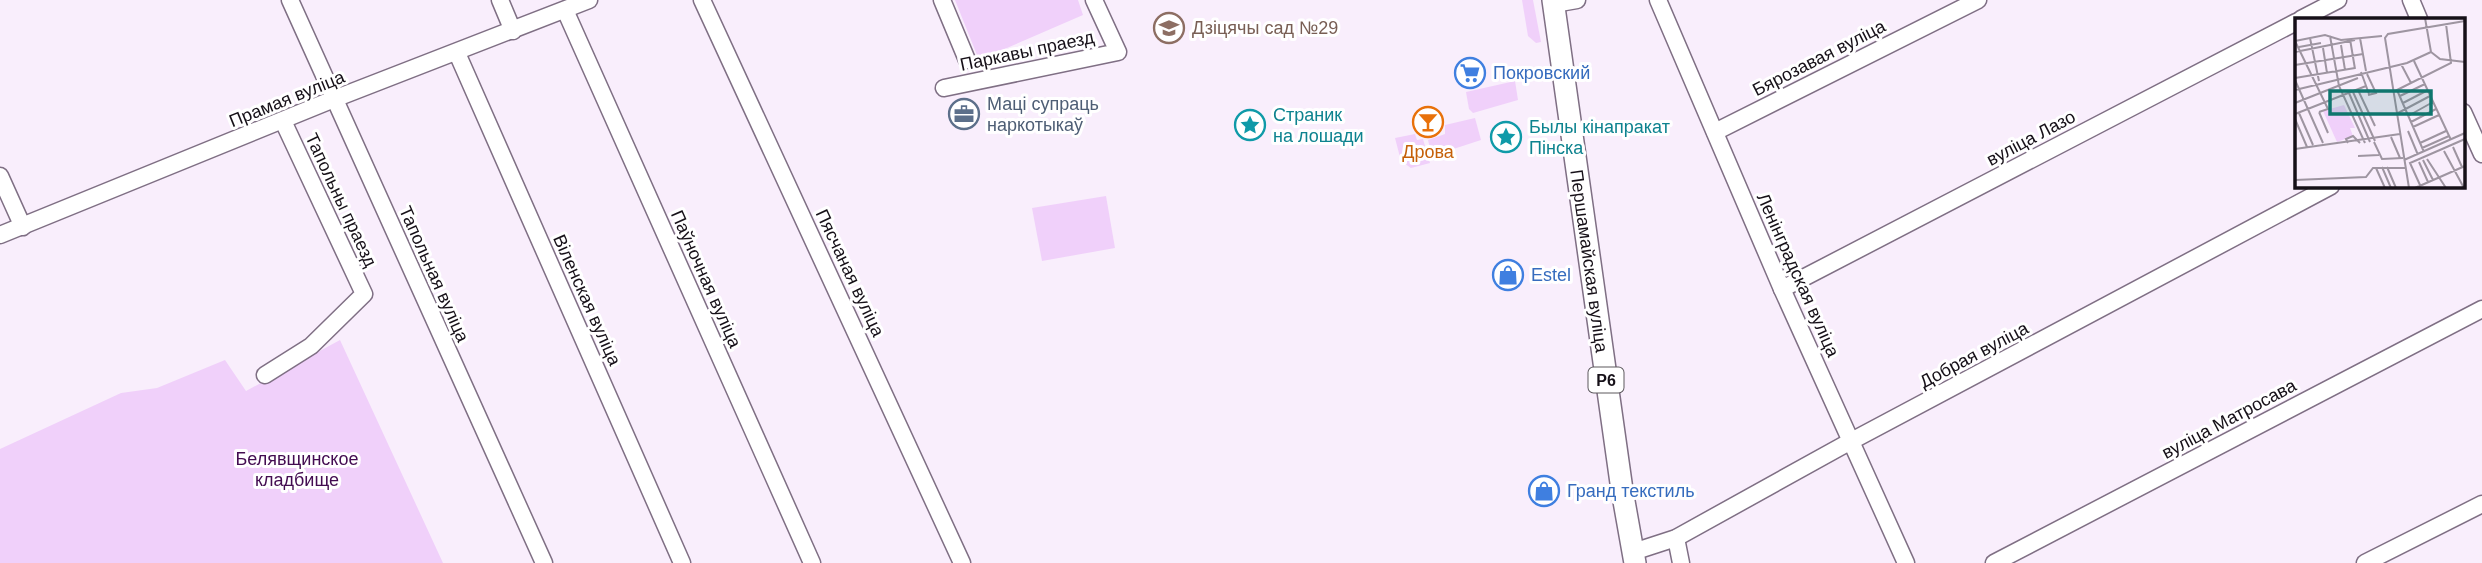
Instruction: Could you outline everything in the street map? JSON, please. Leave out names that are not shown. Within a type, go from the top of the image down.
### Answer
[{"type":"main road","name":"Першамайская вуліца","points":[[1554,2],[1620,477],[1634,557]]},
{"type":"street","name":"Тапольная вуліца","points":[[290,0],[544,563]]},
{"type":"street","points":[[500,0],[513,31]]},
{"type":"street","name":"Прамая вуліца","points":[[0,236],[334,99],[589,0]]},
{"type":"street","name":"Пясчаная вуліца","points":[[702,0],[962,563]]},
{"type":"street","name":"Паркавы праезд","points":[[942,0],[967,60]]},
{"type":"street","name":"Паркавы праезд","points":[[944,88],[1118,52],[1094,0]]},
{"type":"street","points":[[1554,2],[1577,0]]},
{"type":"street","name":"Ленінградская вуліца","points":[[1658,0],[1782,289],[1906,563]]},
{"type":"street","name":"Бярозавая вуліца","points":[[1715,132],[1978,0]]},
{"type":"street","name":"вуліца Лазо","points":[[2303,18],[2338,0]]},
{"type":"street","points":[[2411,0],[2419,18]]},
{"type":"street","name":"Паўночная вуліца","points":[[565,10],[812,563]]},
{"type":"street","name":"вуліца Лазо","points":[[1782,289],[2295,22]]},
{"type":"street","name":"Віленская вуліца","points":[[457,53],[682,563]]},
{"type":"street","points":[[2464,116],[2482,154]]},
{"type":"street","name":"Тапольны праезд","points":[[265,375],[311,346],[364,294],[283,121]]},
{"type":"street","points":[[0,176],[23,227]]},
{"type":"street","name":"Добрая вуліца","points":[[1634,557],[1676,538],[2329,187]]},
{"type":"street","name":"вуліца Матросава","points":[[1994,563],[2482,309]]},
{"type":"street","points":[[2365,563],[2482,504]]},
{"type":"street","points":[[1676,538],[1681,563]]},
{"type":"green space","points":[[955,0],[1078,0],[1083,15],[979,60]]},
{"type":"green space","points":[[1522,0],[1533,0],[1541,42],[1536,43],[1528,36]]},
{"type":"green space","points":[[1515,81],[1518,100],[1473,113],[1469,109],[1466,92]]},
{"type":"green space","points":[[1475,118],[1481,140],[1432,156],[1428,140],[1445,134],[1445,125]]},
{"type":"green space","points":[[1415,134],[1417,140],[1423,139],[1430,163],[1411,168],[1401,161],[1395,138]]},
{"type":"green space","points":[[1106,196],[1115,248],[1042,261],[1032,208]]},
{"type":"green space","name":"Белявщинское кладбище","points":[[340,340],[443,563],[0,563],[0,449],[121,393],[157,388],[225,360],[246,391]]},
{"type":"place","name":"Дзіцячы сад №29","points":[[1169,28]]},
{"type":"place","name":"Покровский","points":[[1470,73]]},
{"type":"place","name":"Маці супраць наркотыкаў","points":[[964,114]]},
{"type":"place","name":"Дрова","points":[[1428,122]]},
{"type":"place","name":"Страник на лошади","points":[[1250,125]]},
{"type":"place","name":"Былы кінапракат Пінска","points":[[1506,137]]},
{"type":"place","name":"Estel","points":[[1508,275]]},
{"type":"place","name":"Гранд текстиль","points":[[1544,491]]}]
